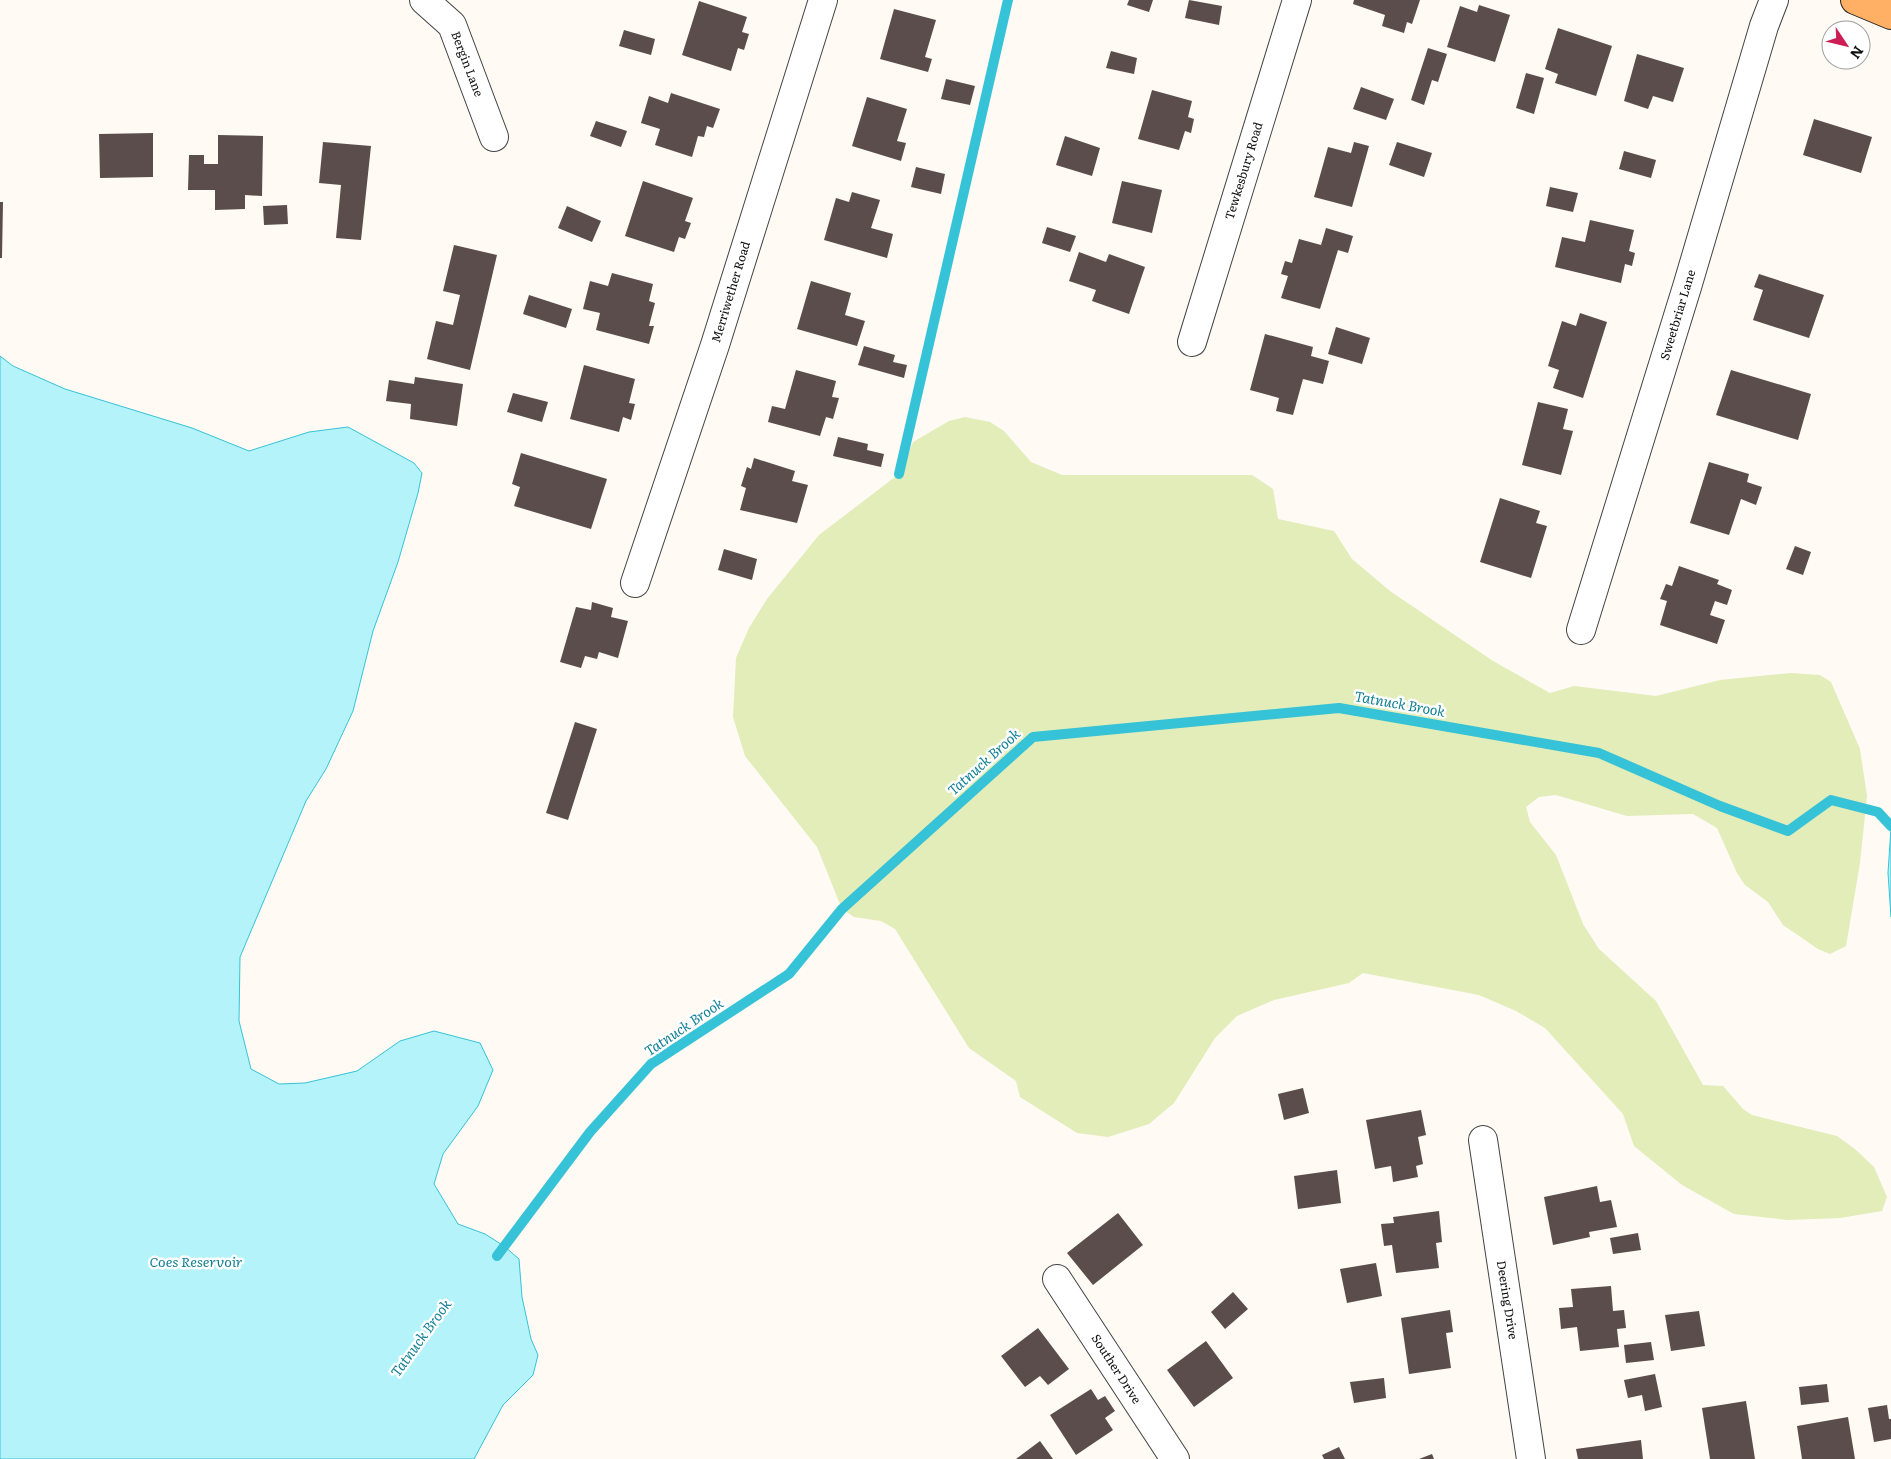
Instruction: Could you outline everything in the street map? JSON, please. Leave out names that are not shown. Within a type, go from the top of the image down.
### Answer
[{"type":"street","name":"Bergin Lane","points":[[424,0],[452,26],[494,137]]},
{"type":"street","name":"Merriwether Road","points":[[635,583],[717,337],[823,0]]},
{"type":"street","name":"Tewkesbury Road","points":[[1192,342],[1297,0]]},
{"type":"street","name":"Sweetbriar Lane","points":[[1581,630],[1684,297],[1764,26],[1774,0]]},
{"type":"street","name":"Deering Drive","points":[[1483,1140],[1531,1459]]},
{"type":"street","name":"Souther Drive","points":[[1058,1279],[1175,1459]]},
{"type":"green space","points":[[965,417],[990,422],[1004,431],[1031,462],[1062,475],[1252,475],[1273,489],[1278,519],[1334,531],[1352,559],[1390,591],[1493,661],[1550,693],[1574,686],[1656,696],[1720,680],[1791,673],[1820,675],[1831,682],[1860,749],[1867,796],[1860,863],[1846,946],[1830,954],[1818,949],[1783,925],[1768,902],[1745,885],[1737,873],[1717,828],[1693,814],[1627,816],[1556,795],[1539,797],[1526,807],[1530,822],[1556,855],[1583,924],[1599,949],[1656,1001],[1703,1085],[1723,1086],[1743,1109],[1752,1115],[1837,1136],[1855,1149],[1874,1167],[1887,1197],[1882,1211],[1840,1218],[1788,1220],[1734,1214],[1682,1185],[1634,1146],[1623,1114],[1545,1028],[1516,1011],[1479,995],[1363,973],[1349,983],[1274,1000],[1237,1016],[1215,1038],[1174,1103],[1149,1124],[1108,1137],[1077,1133],[1020,1097],[1016,1081],[969,1048],[895,929],[881,921],[854,917],[842,909],[817,847],[745,756],[733,717],[736,658],[749,628],[767,599],[819,535],[899,474],[913,442],[949,421]]},
{"type":"water","name":"Coes Reservoir","points":[[0,356],[13,366],[65,389],[192,428],[249,451],[309,432],[348,427],[414,463],[422,473],[398,562],[373,631],[353,711],[326,769],[306,801],[240,957],[239,1021],[251,1069],[279,1084],[305,1083],[357,1071],[400,1041],[434,1031],[480,1043],[493,1070],[478,1106],[443,1154],[434,1184],[458,1224],[485,1234],[504,1246],[519,1259],[522,1297],[531,1339],[538,1355],[533,1375],[503,1405],[474,1459],[0,1459]]},
{"type":"water","points":[[1891,828],[1891,917],[1888,873]]},
{"type":"building","points":[[1129,0],[1153,0],[1149,12],[1127,5]]},
{"type":"building","points":[[1189,0],[1222,6],[1219,25],[1185,18]]},
{"type":"building","points":[[1354,0],[1420,0],[1412,24],[1407,22],[1404,33],[1382,26],[1385,15],[1353,4]]},
{"type":"building","points":[[699,1],[747,17],[742,32],[749,34],[744,50],[738,48],[731,71],[682,55]]},
{"type":"building","points":[[1479,5],[1510,15],[1495,62],[1447,47],[1460,6],[1477,12]]},
{"type":"building","points":[[894,9],[936,20],[925,57],[932,59],[928,72],[880,59]]},
{"type":"building","points":[[1558,28],[1612,46],[1596,96],[1555,83],[1558,74],[1545,69]]},
{"type":"building","points":[[624,30],[655,39],[651,55],[619,46]]},
{"type":"building","points":[[1428,48],[1447,54],[1438,82],[1432,80],[1424,105],[1411,100]]},
{"type":"building","points":[[1111,51],[1137,58],[1134,74],[1106,68]]},
{"type":"building","points":[[1637,54],[1684,68],[1673,102],[1653,96],[1648,109],[1624,101]]},
{"type":"building","points":[[1526,73],[1544,78],[1534,114],[1516,108]]},
{"type":"building","points":[[946,79],[975,86],[970,105],[941,99]]},
{"type":"building","points":[[1361,87],[1394,99],[1386,120],[1353,109]]},
{"type":"building","points":[[1152,90],[1192,101],[1188,117],[1194,119],[1191,133],[1185,131],[1179,150],[1138,139]]},
{"type":"building","points":[[671,93],[720,109],[713,128],[707,126],[704,137],[698,136],[692,157],[655,145],[660,129],[641,123],[649,96],[668,103]]},
{"type":"building","points":[[867,97],[907,109],[897,141],[906,143],[901,161],[852,146]]},
{"type":"building","points":[[1814,119],[1872,137],[1861,173],[1803,155]]},
{"type":"building","points":[[596,121],[627,131],[621,147],[590,136]]},
{"type":"building","points":[[153,133],[153,177],[100,178],[99,134]]},
{"type":"building","points":[[218,135],[263,136],[262,196],[245,195],[245,209],[215,210],[215,190],[188,190],[189,155],[204,155],[204,164],[218,164]]},
{"type":"building","points":[[1065,136],[1100,148],[1092,176],[1056,165]]},
{"type":"building","points":[[323,142],[371,146],[361,240],[336,238],[341,185],[319,183]]},
{"type":"building","points":[[1354,142],[1369,146],[1352,207],[1314,197],[1328,147],[1351,153]]},
{"type":"building","points":[[1397,142],[1432,153],[1424,177],[1389,165]]},
{"type":"building","points":[[1624,151],[1656,160],[1651,178],[1619,169]]},
{"type":"building","points":[[916,167],[945,174],[941,194],[911,187]]},
{"type":"building","points":[[643,181],[693,198],[685,221],[691,223],[685,239],[679,237],[674,252],[625,236]]},
{"type":"building","points":[[1122,181],[1162,190],[1152,233],[1112,223]]},
{"type":"building","points":[[1550,187],[1578,193],[1573,212],[1546,206]]},
{"type":"building","points":[[852,192],[880,200],[871,228],[893,234],[887,258],[824,240],[836,198],[849,202]]},
{"type":"building","points":[[0,202],[3,202],[2,258],[0,258]]},
{"type":"building","points":[[287,205],[288,224],[264,225],[263,206]]},
{"type":"building","points":[[567,206],[601,221],[592,242],[558,228]]},
{"type":"building","points":[[1590,220],[1634,230],[1629,251],[1635,253],[1632,266],[1625,264],[1621,283],[1555,267],[1562,237],[1585,242]]},
{"type":"building","points":[[1047,227],[1076,236],[1070,252],[1042,243]]},
{"type":"building","points":[[1326,228],[1353,236],[1348,253],[1338,250],[1320,309],[1281,298],[1288,276],[1281,274],[1285,261],[1292,263],[1299,239],[1321,245]]},
{"type":"building","points":[[454,245],[497,255],[470,370],[427,359],[436,321],[453,325],[460,295],[443,291]]},
{"type":"building","points":[[1079,252],[1106,262],[1109,254],[1145,267],[1129,314],[1092,301],[1096,290],[1069,281]]},
{"type":"building","points":[[612,273],[653,284],[649,301],[655,303],[649,326],[654,326],[649,344],[596,330],[600,313],[583,309],[590,281],[608,286]]},
{"type":"building","points":[[1759,274],[1824,295],[1809,338],[1753,320],[1763,290],[1754,287]]},
{"type":"building","points":[[811,281],[851,293],[845,315],[865,321],[857,346],[797,329]]},
{"type":"building","points":[[529,295],[572,309],[566,328],[523,314]]},
{"type":"building","points":[[1580,313],[1607,322],[1583,398],[1553,388],[1559,370],[1548,366],[1562,321],[1576,326]]},
{"type":"building","points":[[1336,327],[1370,338],[1362,364],[1328,354]]},
{"type":"building","points":[[1265,334],[1313,347],[1311,356],[1329,361],[1323,384],[1303,379],[1293,415],[1276,411],[1279,398],[1250,390]]},
{"type":"building","points":[[864,346],[895,355],[893,362],[907,365],[904,378],[858,365]]},
{"type":"building","points":[[584,365],[635,379],[629,403],[635,404],[631,420],[623,417],[619,432],[570,419]]},
{"type":"building","points":[[796,370],[836,381],[832,397],[839,398],[833,419],[826,417],[820,436],[768,422],[772,406],[785,409]]},
{"type":"building","points":[[1731,370],[1811,394],[1798,440],[1716,415]]},
{"type":"building","points":[[415,377],[463,384],[457,426],[410,419],[411,404],[386,401],[389,380],[414,384]]},
{"type":"building","points":[[513,393],[548,402],[542,422],[507,412]]},
{"type":"building","points":[[1538,402],[1568,409],[1563,429],[1573,431],[1561,475],[1522,465]]},
{"type":"building","points":[[838,437],[868,444],[867,450],[884,454],[881,467],[833,456]]},
{"type":"building","points":[[521,453],[607,479],[591,529],[514,506],[520,487],[512,484]]},
{"type":"building","points":[[754,458],[795,471],[792,481],[808,485],[797,523],[740,510],[746,488],[741,486],[747,467],[751,469]]},
{"type":"building","points":[[1709,462],[1749,474],[1747,482],[1762,487],[1756,505],[1741,499],[1729,535],[1690,523]]},
{"type":"building","points":[[1500,498],[1540,511],[1536,523],[1547,526],[1531,578],[1480,562]]},
{"type":"building","points":[[1795,546],[1811,552],[1803,575],[1786,569]]},
{"type":"building","points":[[724,549],[757,559],[752,580],[718,570]]},
{"type":"building","points":[[1679,566],[1719,580],[1717,584],[1732,590],[1727,605],[1715,601],[1710,615],[1725,620],[1717,644],[1660,625],[1667,601],[1660,599],[1666,584],[1672,586]]},
{"type":"building","points":[[592,602],[613,608],[611,617],[628,621],[618,658],[599,652],[597,659],[585,656],[581,668],[560,662],[576,607],[591,610]]},
{"type":"building","points":[[575,722],[597,729],[568,820],[546,813]]},
{"type":"building","points":[[1303,1088],[1309,1113],[1284,1120],[1278,1094]]},
{"type":"building","points":[[1421,1110],[1426,1135],[1418,1137],[1423,1164],[1416,1166],[1418,1177],[1393,1182],[1391,1166],[1375,1169],[1366,1120]]},
{"type":"building","points":[[1337,1170],[1341,1203],[1298,1209],[1294,1176]]},
{"type":"building","points":[[1597,1186],[1600,1202],[1611,1200],[1617,1227],[1589,1232],[1590,1237],[1553,1245],[1544,1197]]},
{"type":"building","points":[[1439,1211],[1442,1242],[1436,1243],[1439,1268],[1396,1273],[1392,1245],[1384,1246],[1381,1224],[1394,1223],[1393,1217]]},
{"type":"building","points":[[1118,1213],[1143,1245],[1093,1285],[1067,1253]]},
{"type":"building","points":[[1638,1233],[1641,1250],[1613,1254],[1610,1238]]},
{"type":"building","points":[[1376,1263],[1382,1296],[1347,1303],[1340,1269]]},
{"type":"building","points":[[1611,1286],[1613,1311],[1624,1310],[1626,1328],[1617,1329],[1619,1347],[1580,1351],[1577,1327],[1561,1329],[1559,1308],[1573,1307],[1571,1289]]},
{"type":"building","points":[[1233,1292],[1248,1309],[1225,1329],[1211,1312]]},
{"type":"building","points":[[1450,1310],[1453,1332],[1446,1333],[1451,1368],[1409,1374],[1401,1318]]},
{"type":"building","points":[[1699,1311],[1705,1346],[1671,1351],[1665,1315]]},
{"type":"building","points":[[1038,1328],[1069,1369],[1048,1385],[1040,1376],[1025,1387],[1001,1356]]},
{"type":"building","points":[[1206,1341],[1233,1378],[1194,1407],[1167,1370]]},
{"type":"building","points":[[1651,1342],[1654,1360],[1626,1363],[1624,1345]]},
{"type":"building","points":[[1655,1374],[1662,1407],[1645,1411],[1642,1395],[1628,1398],[1624,1380]]},
{"type":"building","points":[[1384,1378],[1386,1398],[1354,1403],[1350,1382]]},
{"type":"building","points":[[1827,1384],[1829,1402],[1801,1405],[1799,1387]]},
{"type":"building","points":[[1091,1389],[1098,1400],[1105,1396],[1115,1411],[1105,1418],[1113,1430],[1076,1455],[1050,1415]]},
{"type":"building","points":[[1746,1401],[1755,1459],[1710,1459],[1702,1408]]},
{"type":"building","points":[[1887,1405],[1889,1419],[1891,1419],[1891,1439],[1874,1442],[1868,1408]]},
{"type":"building","points":[[1848,1417],[1855,1459],[1802,1459],[1797,1426]]},
{"type":"building","points":[[1641,1440],[1643,1459],[1578,1459],[1576,1449]]},
{"type":"building","points":[[1040,1441],[1053,1459],[1016,1459]]},
{"type":"building","points":[[1339,1447],[1345,1459],[1324,1459],[1322,1455]]},
{"type":"building","points":[[1432,1454],[1434,1459],[1419,1459]]},
{"type":"waterway","points":[[899,474],[1008,0]]},
{"type":"waterway","name":"Tatnuck Brook","points":[[497,1256],[590,1132],[651,1064],[789,974],[842,909],[1033,737],[1339,708],[1599,753],[1720,806],[1788,831],[1831,800],[1878,812],[1891,826]]}]
